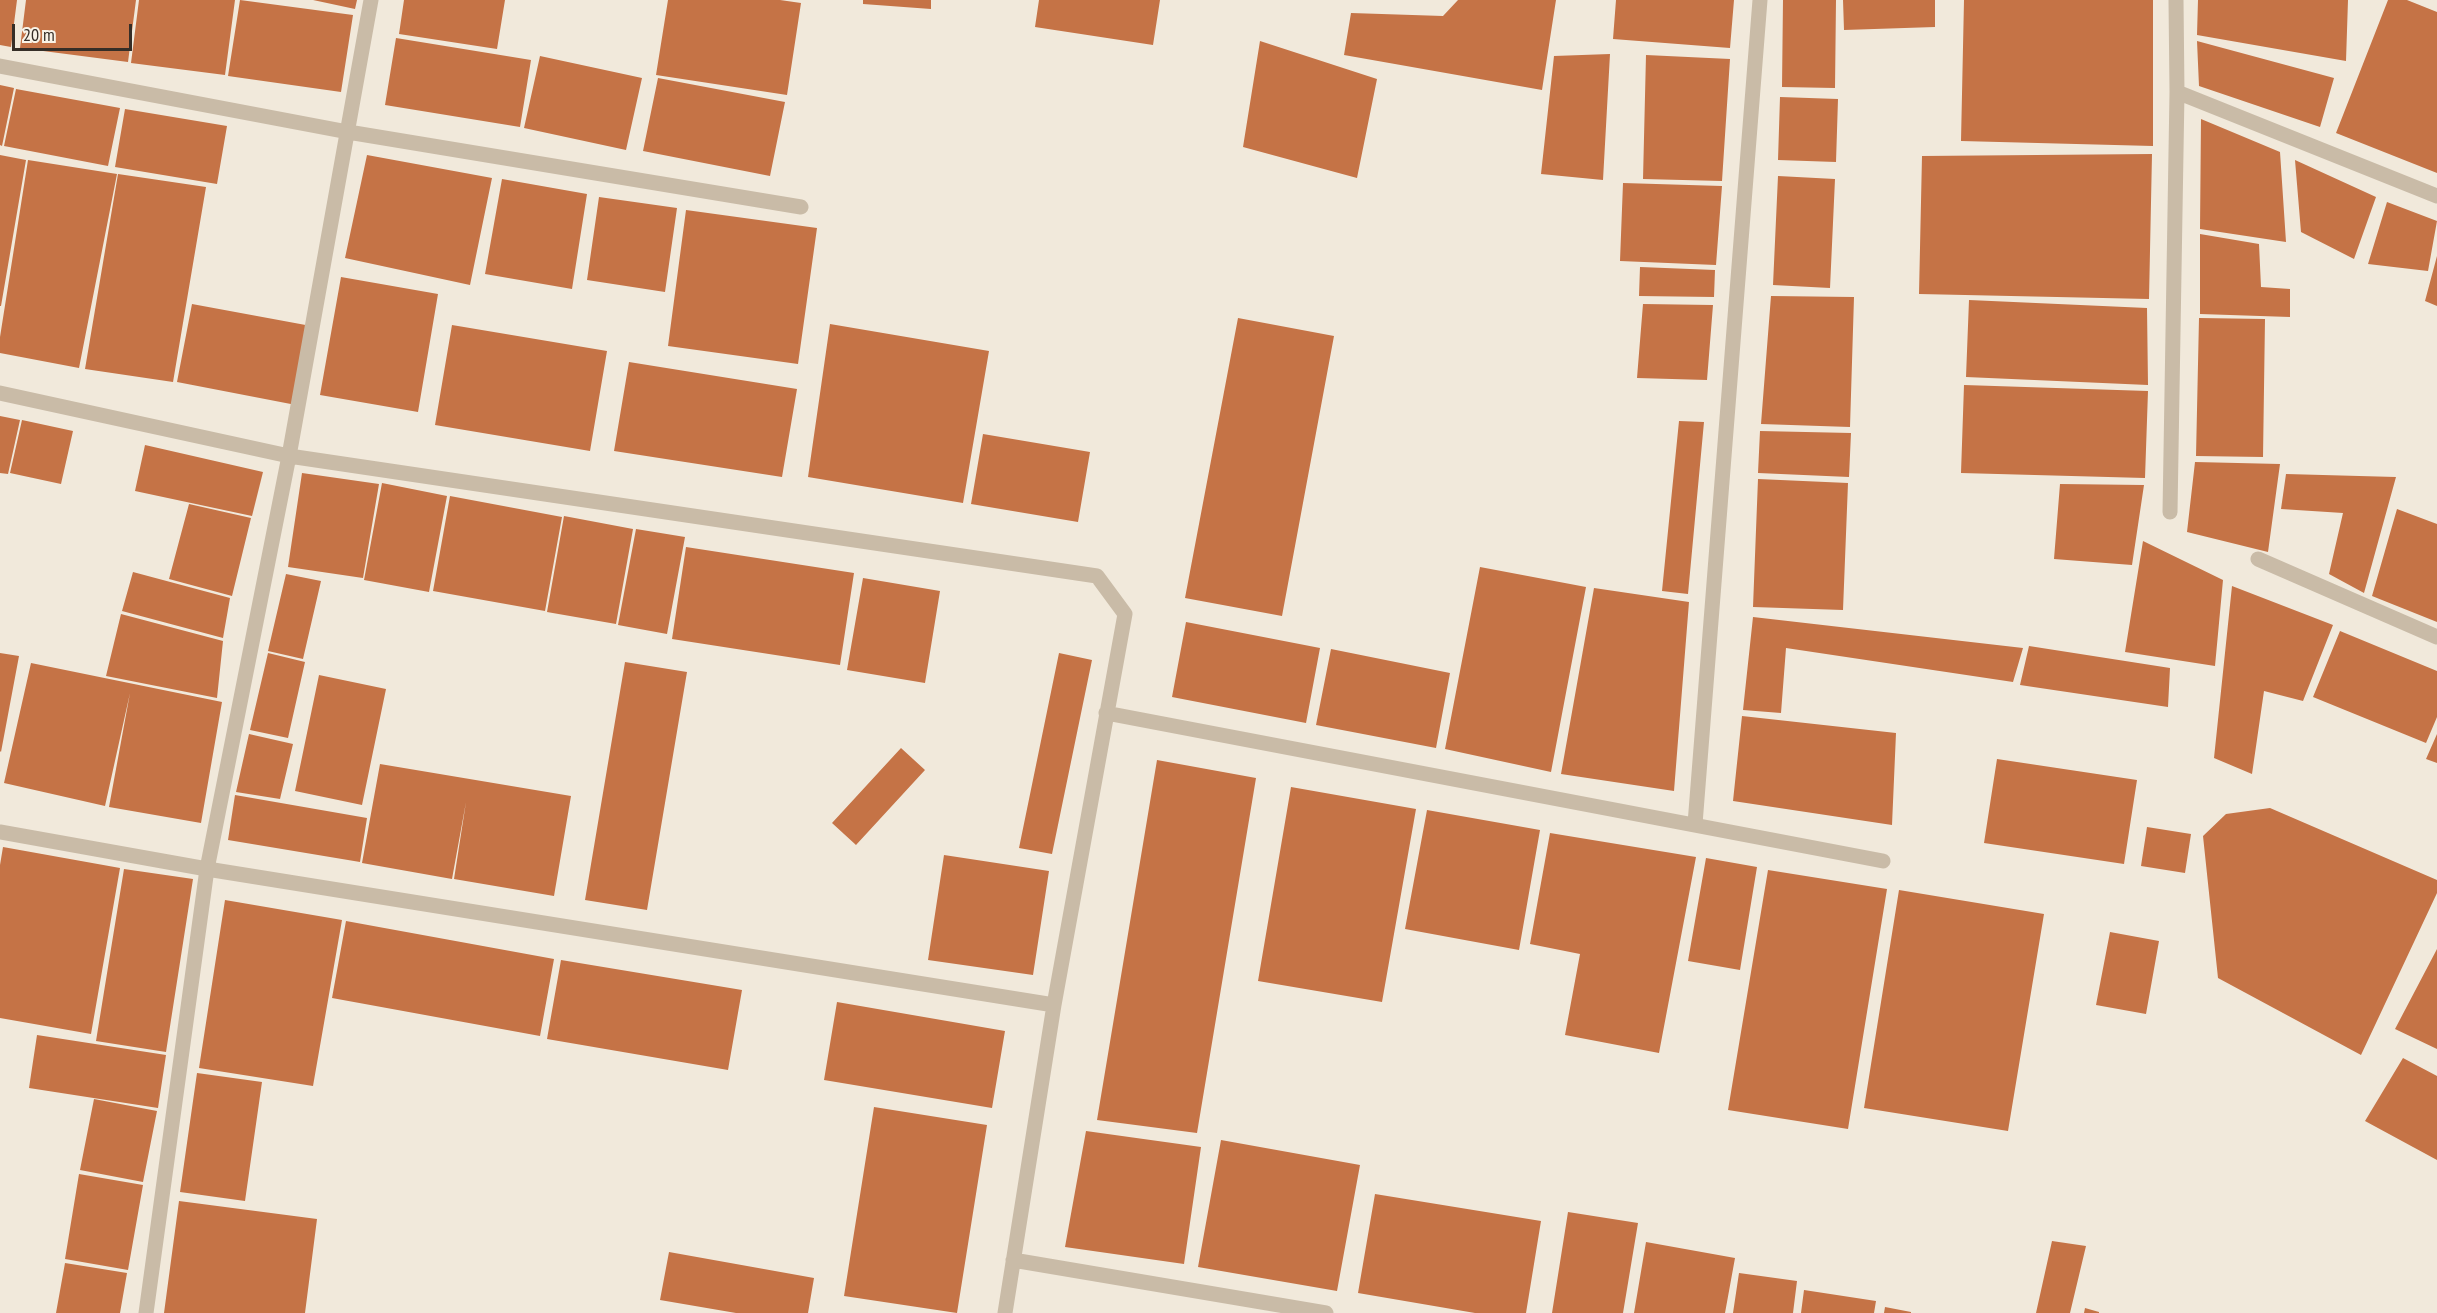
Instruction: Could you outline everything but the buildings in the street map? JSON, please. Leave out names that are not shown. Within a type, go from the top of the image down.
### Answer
[{"type":"street","points":[[146,1313],[207,869],[289,456],[371,0]]},
{"type":"street","points":[[1695,824],[1760,0]]},
{"type":"street","points":[[2169,512],[2177,92],[2176,0]]},
{"type":"street","points":[[0,66],[348,132],[801,207]]},
{"type":"street","points":[[2177,92],[2437,196]]},
{"type":"street","points":[[0,393],[289,456],[1097,576],[1125,614],[1054,1005],[1005,1313]]},
{"type":"street","points":[[2258,559],[2437,637]]},
{"type":"street","points":[[1106,713],[1883,861]]},
{"type":"street","points":[[0,832],[207,869],[1054,1005]]},
{"type":"street","points":[[1013,1260],[1326,1313]]}]
